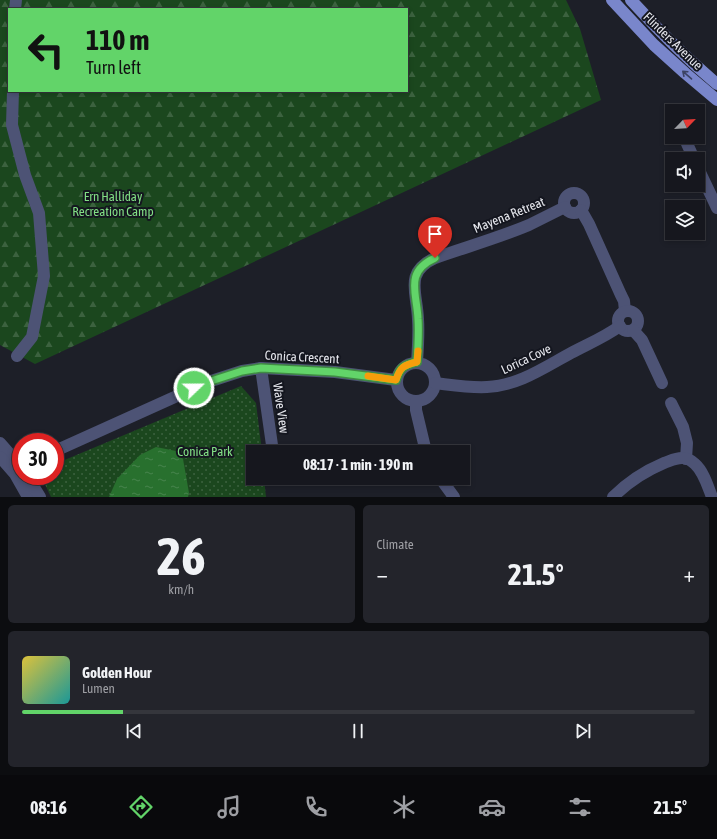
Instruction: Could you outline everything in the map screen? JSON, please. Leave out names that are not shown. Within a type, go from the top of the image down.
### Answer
[{"type":"main road","name":"Flinders Avenue","points":[[612,0],[654,45],[685,74],[717,100]]},
{"type":"main road","name":"Flinders Avenue","points":[[631,0],[692,63],[717,84]]},
{"type":"street","points":[[13,92],[12,126],[25,175],[39,213],[44,276],[32,338],[17,356]]},
{"type":"street","points":[[705,183],[717,208]]},
{"type":"street","points":[[572,194],[579,196],[583,203],[581,210],[574,213],[567,210],[564,203],[565,199],[572,194]]},
{"type":"street","name":"Mayena Retreat","points":[[417,362],[419,343],[414,284],[416,275],[421,267],[428,261],[435,258],[485,242],[528,225],[565,207]]},
{"type":"street","points":[[581,210],[589,224],[621,295],[624,302],[625,312]]},
{"type":"street","points":[[630,311],[637,317],[638,322],[633,330],[626,331],[620,326],[618,319],[619,316],[625,312],[630,311]]},
{"type":"street","name":"Lorica Cove","points":[[435,383],[470,387],[488,387],[514,382],[611,333],[620,326]]},
{"type":"street","points":[[633,330],[642,340],[662,383]]},
{"type":"street","points":[[417,362],[429,367],[433,373],[435,383],[433,392],[428,397],[416,401],[409,400],[403,396],[399,391],[396,380],[402,368],[407,364],[417,362]]},
{"type":"street","name":"Conica Crescent","points":[[64,447],[208,382],[242,371],[261,368],[335,372],[396,380]]},
{"type":"street","name":"Wave View","points":[[261,368],[272,445]]},
{"type":"street","points":[[416,401],[416,410],[424,445]]},
{"type":"street","points":[[672,403],[683,427],[687,444],[686,459]]},
{"type":"street","points":[[0,443],[12,460]]},
{"type":"street","points":[[0,457],[12,466]]},
{"type":"street","points":[[613,497],[630,481],[642,473],[674,459],[681,458],[691,461],[699,468],[712,497]]},
{"type":"street","points":[[25,485],[28,497]]},
{"type":"street","points":[[31,485],[40,497]]},
{"type":"street","points":[[445,485],[454,497]]},
{"type":"green space","name":"Ern Halliday Recreation Camp","points":[[0,0],[566,0],[580,29],[601,100],[35,364],[0,345]]},
{"type":"green space","name":"Conica Park","points":[[241,386],[256,403],[261,445],[246,445],[246,485],[265,485],[266,497],[51,497],[45,485],[64,485],[64,460]]},
{"type":"water","points":[[156,447],[176,451],[183,459],[189,493],[188,497],[109,497],[117,479],[140,455]]},
{"type":"slow traffic","points":[[368,376],[396,380],[402,368],[407,364],[417,362],[418,351]]},
{"type":"route","points":[[194,388],[242,371],[261,368],[335,372],[396,380],[402,368],[407,364],[417,362],[419,343],[414,284],[416,275],[421,267],[428,261],[435,258]]}]
